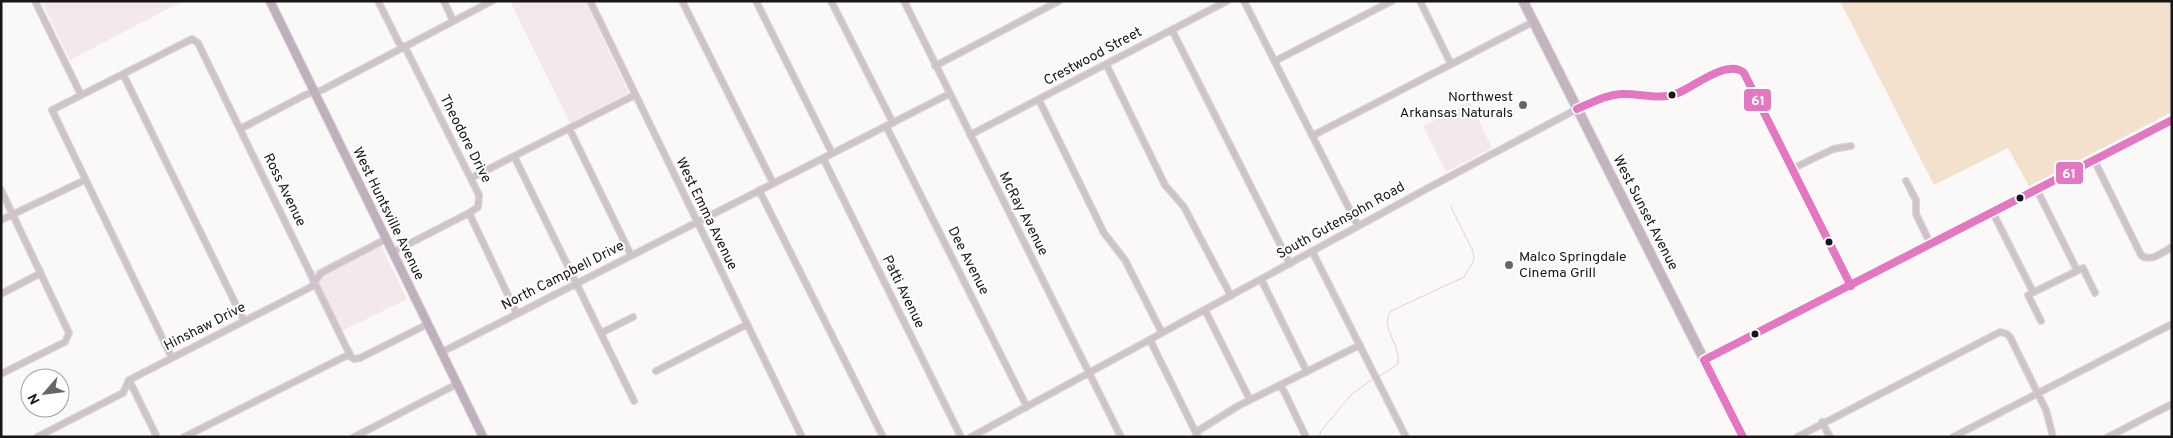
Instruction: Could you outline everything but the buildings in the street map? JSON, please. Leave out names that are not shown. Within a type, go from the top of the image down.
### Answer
[{"type":"highway","name":"West Sunset Avenue","points":[[1523,1],[1743,437]]},
{"type":"main road","name":"West Huntsville Avenue","points":[[270,1],[483,437]]},
{"type":"street","points":[[35,1],[81,95]]},
{"type":"street","name":"Theodore Drive","points":[[378,1],[407,51],[480,195],[478,207],[469,213]]},
{"type":"street","points":[[444,1],[453,21]]},
{"type":"street","points":[[240,129],[314,92],[322,90],[492,1]]},
{"type":"street","name":"West Emma Avenue","points":[[590,1],[802,437]]},
{"type":"street","points":[[682,1],[773,183]]},
{"type":"street","points":[[756,1],[832,153]]},
{"type":"street","points":[[831,1],[893,123]]},
{"type":"street","name":"McRay Avenue","points":[[904,1],[1121,437]]},
{"type":"street","points":[[936,66],[1059,1]]},
{"type":"street","name":"Crestwood Street","points":[[970,135],[1227,1]]},
{"type":"street","points":[[1244,1],[1358,226]]},
{"type":"street","points":[[1275,61],[1392,1]]},
{"type":"street","points":[[1420,1],[1451,64]]},
{"type":"street","points":[[1312,136],[1533,22]]},
{"type":"street","points":[[1172,30],[1290,264]]},
{"type":"street","name":"Ross Avenue","points":[[123,74],[194,39],[198,43],[350,354]]},
{"type":"street","points":[[1106,64],[1165,185],[1184,207],[1231,296]]},
{"type":"street","name":"South Gutensohn Road","points":[[971,437],[1358,226],[1577,109],[1608,96],[1625,94],[1655,98],[1670,95],[1725,68],[1736,68],[1744,74],[1792,169]]},
{"type":"street","points":[[172,358],[52,110],[81,95],[123,74],[244,321]]},
{"type":"street","name":"North Campbell Drive","points":[[442,352],[949,94]]},
{"type":"street","points":[[471,178],[635,95]]},
{"type":"street","points":[[1039,100],[1104,232],[1125,260],[1162,333]]},
{"type":"street","points":[[1704,360],[2172,120]]},
{"type":"street","name":"Dee Avenue","points":[[886,126],[1027,407]]},
{"type":"street","points":[[569,128],[632,255]]},
{"type":"street","points":[[1851,146],[1833,149],[1792,169],[1851,286]]},
{"type":"street","points":[[514,156],[634,401]]},
{"type":"street","name":"Patti Avenue","points":[[823,158],[961,437]]},
{"type":"street","points":[[2094,160],[2141,255],[2144,258],[2150,258],[2172,247]]},
{"type":"street","points":[[1,220],[85,180]]},
{"type":"street","points":[[1906,181],[1916,200],[1916,214],[1931,245]]},
{"type":"street","points":[[1,190],[67,328],[68,338],[1,374]]},
{"type":"street","points":[[759,190],[883,437]]},
{"type":"street","points":[[2036,190],[2077,270]]},
{"type":"street","points":[[393,252],[469,213],[517,314]]},
{"type":"street","points":[[1993,213],[2033,292]]},
{"type":"street","name":"Hinshaw Drive","points":[[36,437],[123,393],[129,380],[311,287],[321,273],[386,238]]},
{"type":"street","points":[[1312,251],[1406,437]]},
{"type":"street","points":[[2041,321],[2028,295],[2033,292],[2082,268],[2095,293]]},
{"type":"street","points":[[1,294],[41,273]]},
{"type":"street","points":[[1261,279],[1307,372]]},
{"type":"street","points":[[1205,310],[1250,400]]},
{"type":"street","points":[[601,333],[633,317]]},
{"type":"street","points":[[184,437],[350,354],[354,359],[360,358],[428,324]]},
{"type":"street","points":[[1952,437],[2172,324]]},
{"type":"street","points":[[656,371],[746,325]]},
{"type":"street","points":[[1796,437],[1996,333],[2003,332],[2010,337],[2049,418],[2053,437]]},
{"type":"street","points":[[1150,340],[1197,434],[1250,400],[1360,345]]},
{"type":"street","points":[[129,380],[157,437]]},
{"type":"street","points":[[354,437],[457,384]]},
{"type":"street","points":[[1281,385],[1306,437]]},
{"type":"street","points":[[2108,437],[2172,404]]},
{"type":"street","points":[[1822,422],[1830,437]]},
{"type":"shaded area","points":[[41,1],[183,1],[70,60]]},
{"type":"shaded area","points":[[510,1],[585,1],[629,93],[570,123]]},
{"type":"shaded area","points":[[1840,1],[2172,1],[2172,112],[2029,186],[2008,148],[1934,185]]},
{"type":"shaded area","points":[[1470,102],[1492,148],[1446,172],[1423,126]]},
{"type":"shaded area","points":[[378,239],[407,299],[336,334],[306,275]]},
{"type":"waterway","points":[[1378,377],[1398,363],[1398,356],[1387,323],[1391,311],[1464,277],[1474,260],[1473,251],[1451,207]]},
{"type":"waterway","points":[[1319,437],[1321,431],[1351,395],[1374,378]]},
{"type":"transit line","name":"61","points":[[1577,109],[1609,96],[1621,94],[1656,97],[1671,95],[1685,90],[1721,71],[1738,69],[1744,73],[1851,286]]},
{"type":"transit line","name":"61","points":[[1743,437],[1704,360],[2172,120]]},
{"type":"place","name":"Northwest Arkansas Naturals","points":[[1523,105]]},
{"type":"place","name":"Malco Springdale Cinema Grill","points":[[1509,265]]}]
